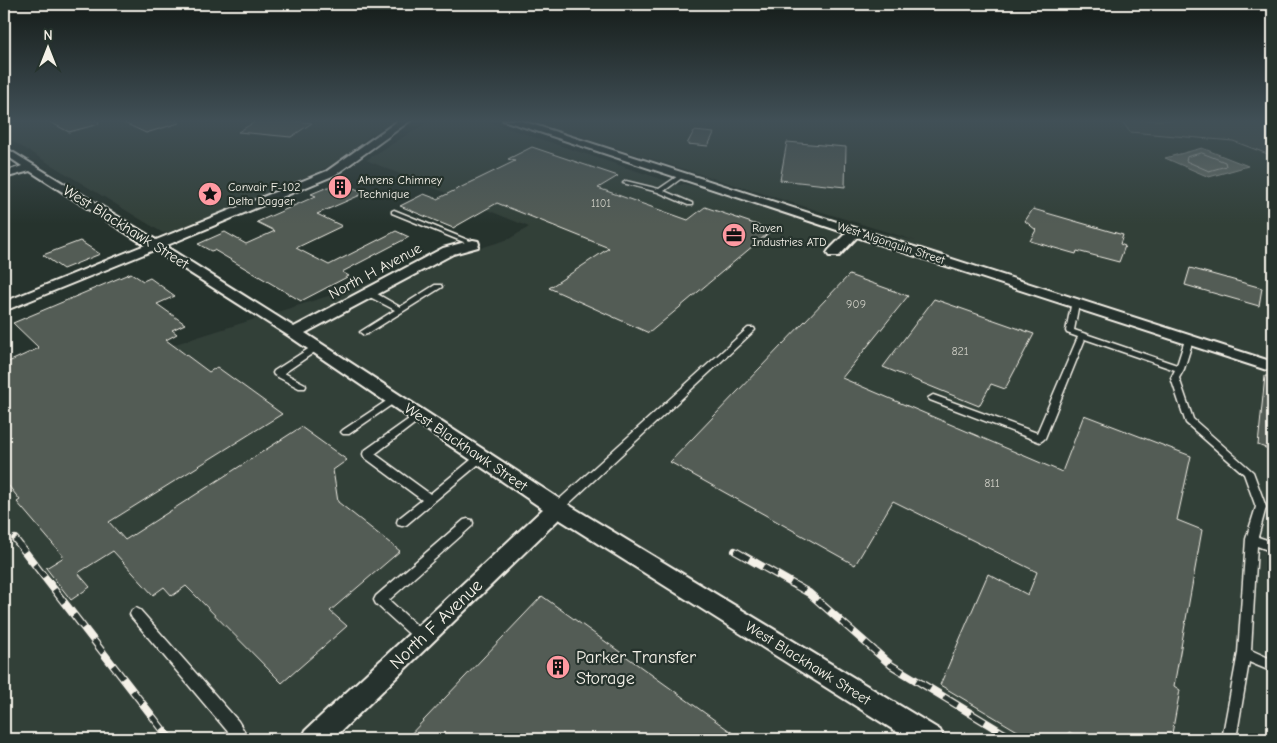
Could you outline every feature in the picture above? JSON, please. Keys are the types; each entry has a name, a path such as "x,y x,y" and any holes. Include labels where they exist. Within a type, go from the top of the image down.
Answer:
{"street":[{"name":"West Blackhawk Street","path":"11,155 294,332 557,508 906,732 931,739"},
{"path":"4,307 331,173 357,155"},
{"name":"West Algonquin Street","path":"613,155 1273,367"},
{"path":"4,175 30,167"},
{"path":"834,253 855,232"},
{"name":"North H Avenue","path":"294,332 448,251 473,244"},
{"name":"North F Avenue","path":"315,739 557,508"}],"lane":[{"path":"660,192 680,177"},
{"path":"626,183 660,192 690,204"},
{"path":"394,212 473,244"},
{"path":"364,332 438,287"},
{"path":"369,293 402,310"},
{"path":"1075,303 1070,331 1180,369"},
{"path":"557,508 751,330"},
{"path":"933,398 1040,438 1083,335"},
{"path":"1189,340 1180,369 1175,378 1189,422 1248,472 1261,508 1252,538 1244,652 1228,739"},
{"path":"302,386 277,373 316,347"},
{"path":"346,432 394,399"},
{"path":"419,416 368,454 429,499"},
{"path":"402,522 481,458"},
{"path":"422,638 380,600 468,523"},
{"path":"1252,538 1273,547"},
{"path":"136,614 233,726 242,739"},
{"path":"1244,652 1273,666"}],"shaded area":[{"path":"35,155 347,155 316,173 172,232 163,233"},
{"path":"375,155 588,155 679,185 684,184 916,241 637,155 1273,155 1273,739 4,739 4,398 509,239 529,227 366,160"}],"water":[{"path":"1177,155 1219,155 1248,166 1209,177 1165,158"}],"building":[{"path":"517,155 555,155 618,176 598,188 688,220 705,207 772,230 649,333 549,288 609,248 497,203 453,228 400,206 424,194 437,199 515,161 508,159"},
{"path":"785,155 846,155 845,187 780,180"},
{"path":"340,182 365,193 317,214 342,226 296,248 329,265 396,231 409,237 342,272 349,276 301,301 214,250 211,251 198,244 225,232 246,244 275,231 257,222 316,196 311,194"},
{"path":"1033,209 1123,235 1120,244 1125,246 1119,262 1077,251 1076,254 1030,241 1036,230 1025,221"},
{"path":"80,241 100,254 63,269 43,255"},
{"path":"1190,268 1262,288 1259,306 1185,285"},
{"path":"131,273 143,281 150,278 175,296 157,304 185,324 172,330 177,334 166,340 209,372 217,367 282,414 109,522 125,540 301,427 347,460 333,470 338,502 400,551 330,611 347,626 282,683 186,586 172,596 164,587 153,595 113,551 78,573 90,587 71,600 46,568 64,557 17,502 20,500 4,480 4,364 39,348 13,323"},
{"path":"849,275 908,296 842,378 1062,472 1084,415 1191,456 1177,520 1202,530 1174,686 1180,690 1171,739 1083,739 1069,732 1067,739 1031,739 940,685 988,574 1028,595 1037,572 893,501 855,565 670,462"},
{"path":"934,299 1034,334 1005,389 991,384 979,406 883,367"},
{"path":"1265,376 1273,376 1273,451 1258,445"},
{"name":"Parker Transfer Storage","path":"542,596 741,739 406,739"}],"railway":[{"path":"15,539 170,739"},
{"path":"735,551 809,593 891,665 1013,739"}],"place":[{"name":"Ahrens Chimney Technique","path":"340,187"},
{"name":"Convair F-102 Delta Dagger","path":"210,194"},
{"name":"Raven Industries ATD","path":"734,235"},
{"name":"Parker Transfer Storage","path":"558,667"}]}
